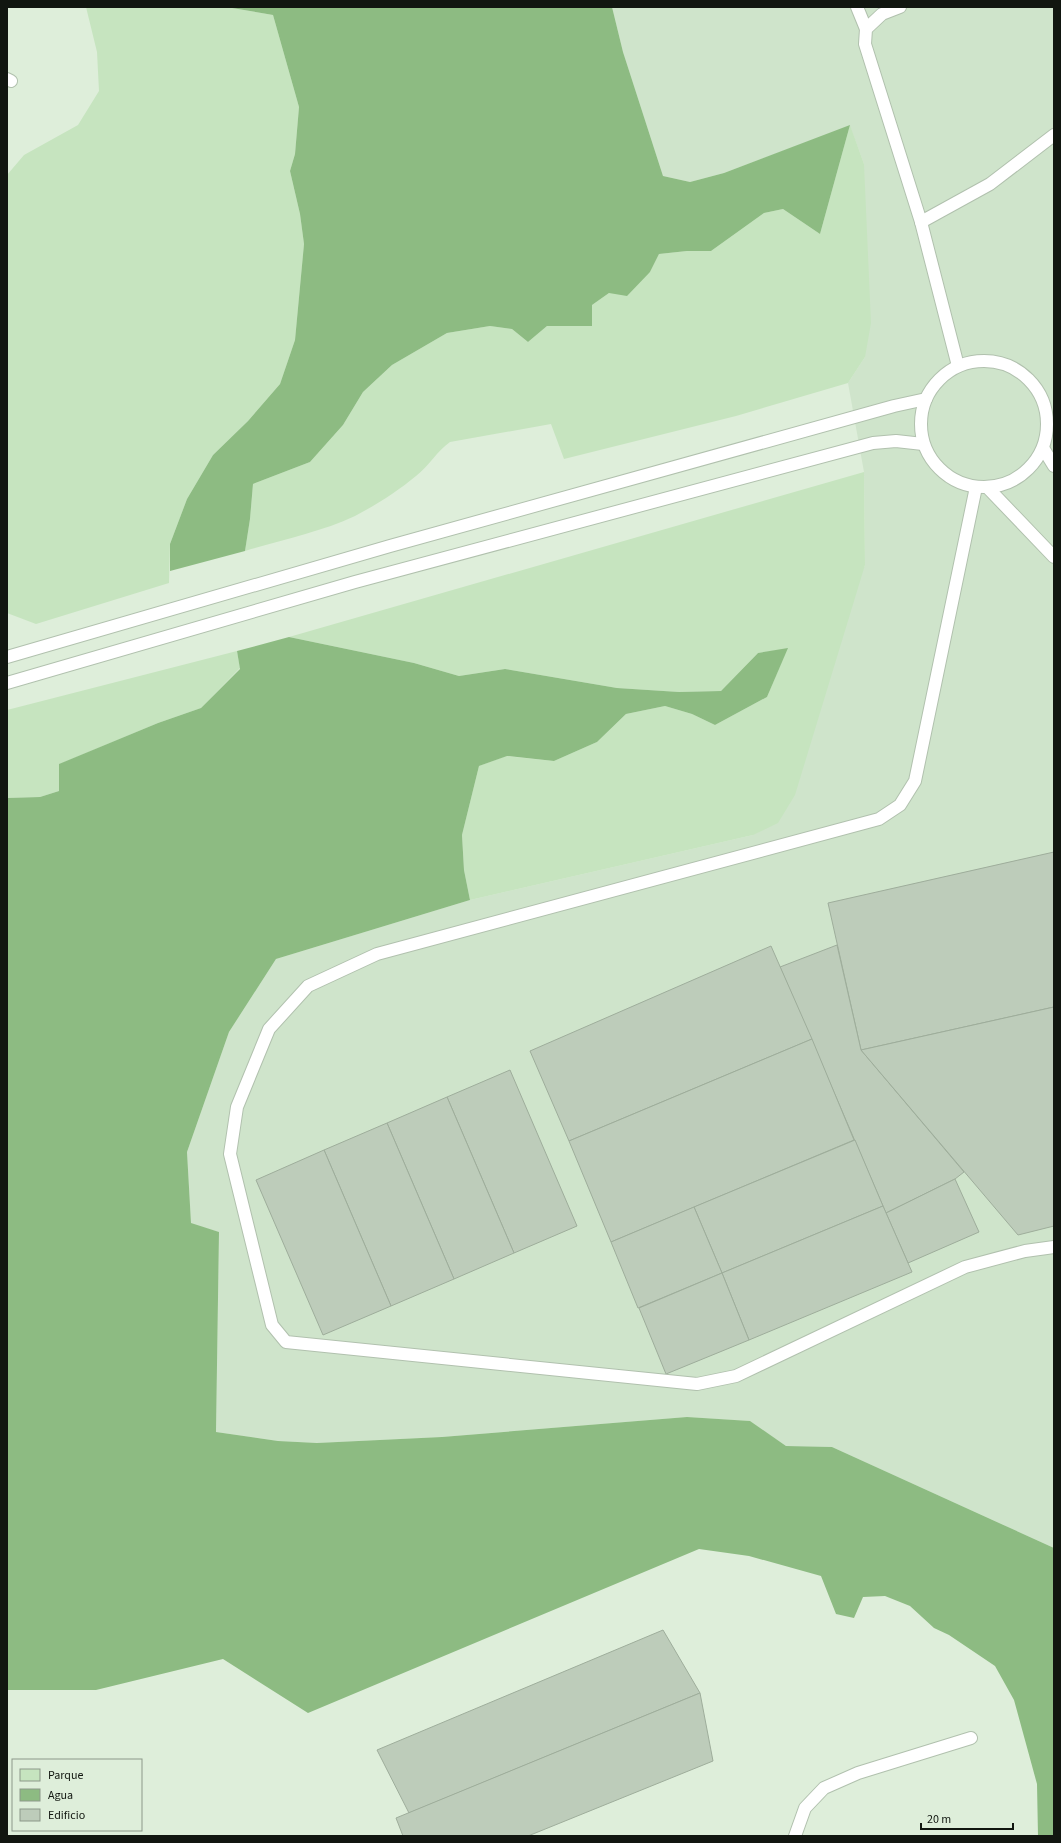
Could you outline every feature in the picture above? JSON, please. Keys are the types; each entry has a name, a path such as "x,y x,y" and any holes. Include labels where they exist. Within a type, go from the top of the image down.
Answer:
{"lane":[{"path":"857,7 866,29 865,44 921,222 958,366"},
{"path":"866,29 882,14 900,7"},
{"path":"921,222 990,184 1054,135"},
{"path":"984,361 998,362 1011,366 1023,373 1033,383 1044,400 1051,436 1036,461 1027,472 1015,480 1002,485 982,487 966,485 952,479 940,470 930,458 924,444 921,429 922,414 926,400 931,389 939,380 958,366 971,362 984,361"},
{"path":"7,657 390,546 866,414 926,400"},
{"path":"8,683 355,582 873,443 896,441 924,444"},
{"path":"1043,448 1054,466"},
{"path":"982,487 1054,557"},
{"path":"982,487 915,781 900,805 879,819 377,954 308,986 269,1029 237,1107 230,1154 272,1325 286,1342 697,1384 736,1376 964,1267 1025,1251 1054,1247"},
{"path":"795,1836 805,1808 824,1788 858,1773 971,1738"}],"shaded area":[{"path":"612,7 1054,7 1054,1548 832,1447 786,1446 749,1421 687,1417 442,1437 317,1443 278,1441 216,1432 219,1232 191,1224 187,1152 229,1032 276,959 470,900 753,835 865,565 864,472 848,383 865,357 864,164 850,126 724,173 690,182 663,176 623,52"}],"green space":[{"path":"86,7 226,7 273,15 299,107 295,154 290,171 300,214 304,244 295,340 280,384 248,421 213,455 187,499 170,544 169,583 36,624 7,613 7,175 24,155 78,125 99,91 97,52"},
{"path":"850,125 864,164 871,323 865,357 848,383 736,416 564,459 551,424 450,442 421,472 409,482 387,498 355,516 315,531 245,551 253,484 310,462 343,425 363,392 392,365 447,333 490,326 512,329 528,342 547,326 592,326 592,305 609,293 650,272 659,254 687,251 711,251 764,213 783,209 820,234"},
{"path":"864,472 865,565 795,795 778,823 753,835 470,900 464,870 462,835 479,766 506,756 554,761 597,742 626,714 665,706 692,714 715,725 767,697 787,649 758,653 721,691 679,692 617,688 505,669 459,676 414,663 289,637"},
{"path":"237,651 240,668 201,708 158,723 60,764 59,791 40,797 7,798 7,710"}],"water":[{"path":"226,7 612,7 623,52 663,176 690,182 724,173 850,125 820,234 783,209 764,213 711,251 687,251 659,254 650,272 627,296 609,293 592,305 592,326 547,326 528,342 512,329 490,326 447,333 392,365 363,392 343,425 310,462 253,484 245,551 170,571 170,544 187,499 213,455 248,421 280,384 295,340 304,244 300,214 290,171 295,154 299,107 273,15"},
{"path":"289,637 414,663 459,676 505,669 617,688 679,692 721,691 758,653 788,648 767,697 715,725 692,714 665,706 626,714 597,742 554,761 507,756 479,766 462,835 464,870 470,900 276,959 229,1032 187,1152 191,1223 219,1232 216,1432 278,1441 317,1443 442,1437 687,1417 750,1421 786,1446 832,1447 1054,1548 1054,1836 1038,1836 1037,1784 1014,1700 995,1666 949,1635 934,1628 910,1606 885,1596 863,1597 854,1618 836,1614 821,1576 749,1556 699,1549 308,1713 223,1659 96,1690 7,1690 7,798 40,797 59,791 59,764 158,723 201,708 240,669 237,651"}],"building":[{"path":"1054,852 1054,1007 861,1050 828,903"},
{"path":"837,945 861,1050 964,1172 955,1179 886,1213 780,967"},
{"path":"771,946 812,1039 569,1141 530,1051"},
{"path":"1054,1007 1054,1226 1018,1235 861,1050"},
{"path":"812,1039 854,1140 611,1242 569,1141"},
{"path":"510,1070 577,1226 514,1253 447,1097"},
{"path":"447,1097 514,1253 454,1279 387,1123"},
{"path":"387,1123 454,1279 391,1306 324,1150"},
{"path":"855,1140 883,1206 722,1273 694,1207"},
{"path":"324,1150 391,1306 323,1335 256,1180"},
{"path":"955,1179 979,1232 908,1263 886,1213"},
{"path":"883,1206 912,1272 749,1340 722,1273"},
{"path":"694,1207 722,1273 638,1308 611,1242"},
{"path":"722,1273 749,1340 666,1374 639,1308"},
{"path":"663,1630 700,1693 409,1813 377,1750"},
{"path":"700,1693 713,1761 528,1836 403,1836 396,1818"}]}
